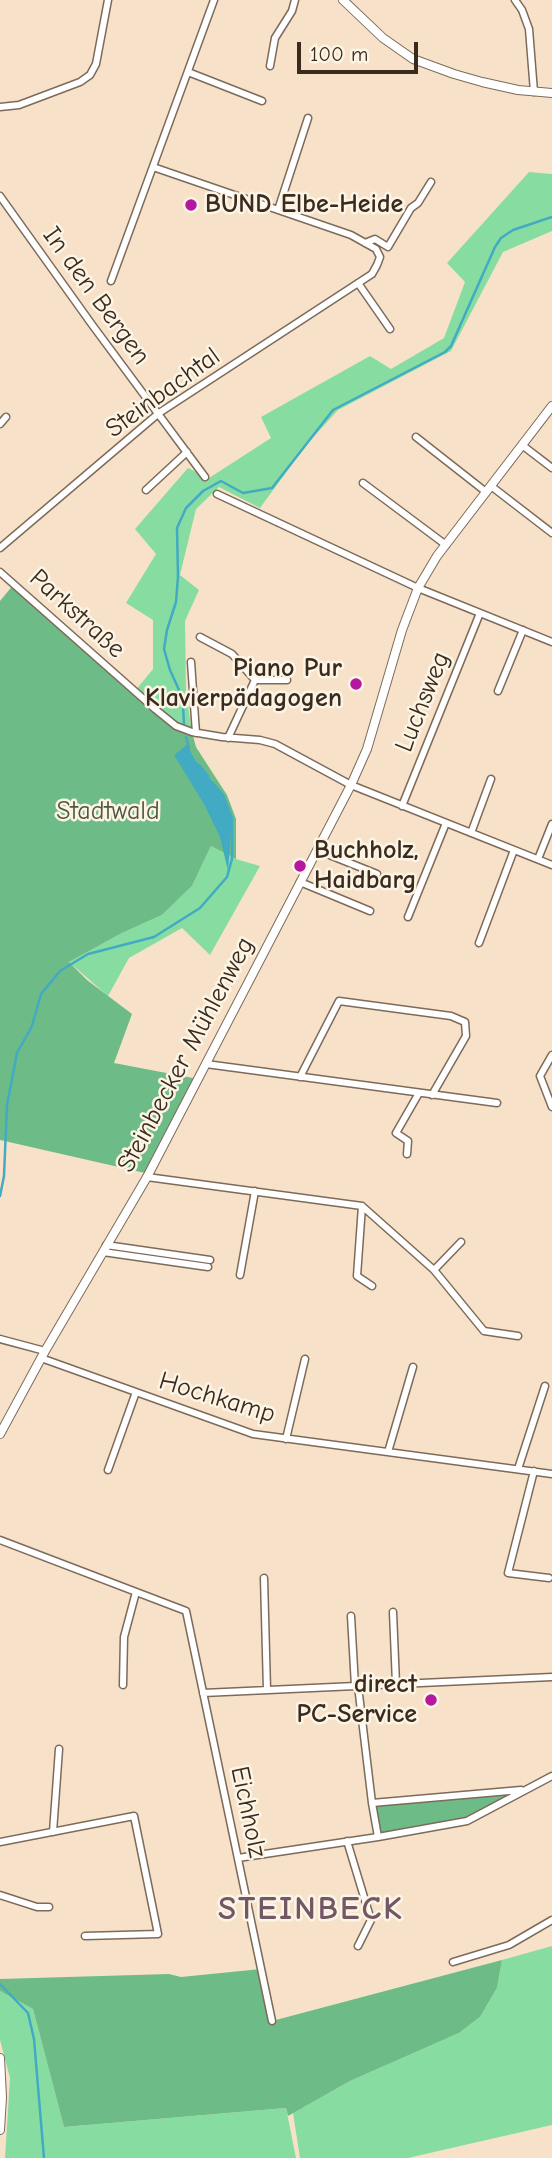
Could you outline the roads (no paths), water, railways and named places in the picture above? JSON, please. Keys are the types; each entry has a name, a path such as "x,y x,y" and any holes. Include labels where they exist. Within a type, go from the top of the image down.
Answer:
{"street":[{"path":"0,107 19,105 80,82 90,75 96,64 108,0"},
{"path":"111,281 214,0"},
{"path":"270,66 273,44 292,11 295,0"},
{"path":"344,0 383,38 413,59 482,82 552,93"},
{"path":"515,0 529,29 534,92"},
{"path":"188,72 262,101"},
{"path":"278,210 308,118"},
{"path":"153,167 351,235 365,243 374,239 388,247 411,208 418,203 431,182"},
{"name":"In den Bergen","path":"0,196 205,477"},
{"name":"Steinbachtal","path":"0,548 159,413 372,274 380,257 376,250 365,243"},
{"path":"358,283 390,329"},
{"name":"Steinbecker Mühlenweg","path":"0,1434 43,1354 147,1177 351,785 367,749 402,630 418,588 446,545 552,406"},
{"path":"0,424 6,417"},
{"path":"416,437 552,533"},
{"path":"522,445 552,468"},
{"path":"146,490 187,452"},
{"path":"363,483 446,545"},
{"path":"217,494 418,588 552,642"},
{"name":"Parkstraße","path":"0,572 176,726 196,733 275,744 351,785 552,865"},
{"name":"Luchsweg","path":"402,806 480,613"},
{"path":"498,691 523,630"},
{"path":"200,636 232,654 255,680 287,680"},
{"path":"191,662 196,733"},
{"path":"228,738 255,680"},
{"path":"471,833 491,779"},
{"path":"408,917 446,823"},
{"path":"538,859 552,824"},
{"path":"317,850 377,874"},
{"path":"479,943 514,850"},
{"path":"300,882 370,911"},
{"path":"300,1076 339,1001 451,1016 464,1022 467,1036 432,1095"},
{"path":"552,1055 540,1076 552,1107"},
{"path":"206,1064 497,1103"},
{"path":"407,1154 408,1141 396,1133 419,1093"},
{"path":"147,1177 362,1206 434,1270 484,1331 517,1336"},
{"path":"240,1275 254,1191"},
{"path":"362,1206 357,1276 372,1286"},
{"path":"434,1270 461,1242"},
{"path":"105,1249 209,1263"},
{"name":"Hochkamp","path":"0,1339 253,1434 552,1474"},
{"name":"Hochkamp","path":"286,1439 305,1359"},
{"path":"388,1452 413,1367"},
{"path":"517,1469 545,1386"},
{"name":"Hochkamp","path":"108,1470 136,1392"},
{"path":"534,1471 508,1573 549,1578"},
{"path":"0,1540 136,1592 124,1637 123,1685"},
{"path":"264,1578 267,1690"},
{"name":"Eichholz","path":"136,1592 186,1611 272,2021"},
{"path":"393,1612 396,1684"},
{"path":"351,1616 357,1686 378,1837"},
{"path":"203,1693 552,1677"},
{"path":"53,1832 60,1749"},
{"path":"237,1858 467,1821 552,1776"},
{"path":"372,1802 526,1790"},
{"path":"0,1842 134,1816 158,1934 85,1936"},
{"path":"347,1841 371,1920 358,1946"},
{"path":"0,1895 37,1907 49,1907"},
{"path":"453,1962 509,1945 552,1920"},
{"path":"0,2058 0,2130"}],"water":[{"path":"187,745 195,760 223,795 232,818 228,871 220,837 204,804 174,755"}],"waterway":[{"path":"184,724 179,690 164,649 176,602 177,528 186,508 203,491 221,481 243,493 272,488 333,410 445,352 451,346 501,238 513,230 552,217"},
{"path":"186,737 189,748"},
{"path":"199,765 208,776"},
{"path":"0,1196 4,1176 7,1105 17,1053 32,1026 41,994 60,971 88,954 154,937 200,908 227,877 232,859 232,818 223,795 212,782"},
{"path":"0,1984 28,2013 34,2039 44,2158"}],"place":[{"name":"BUND Elbe-Heide","path":"191,205"},
{"name":"Piano Pur Klavierpädagogen","path":"356,684"},
{"name":"Buchholz, Haidbarg","path":"300,866"},
{"name":"direct PC-Service","path":"431,1700"}],"district":[{"name":"STEINBECK","path":"311,1910"}],"park label":[{"name":"Stadtwald","path":"108,812"}]}
